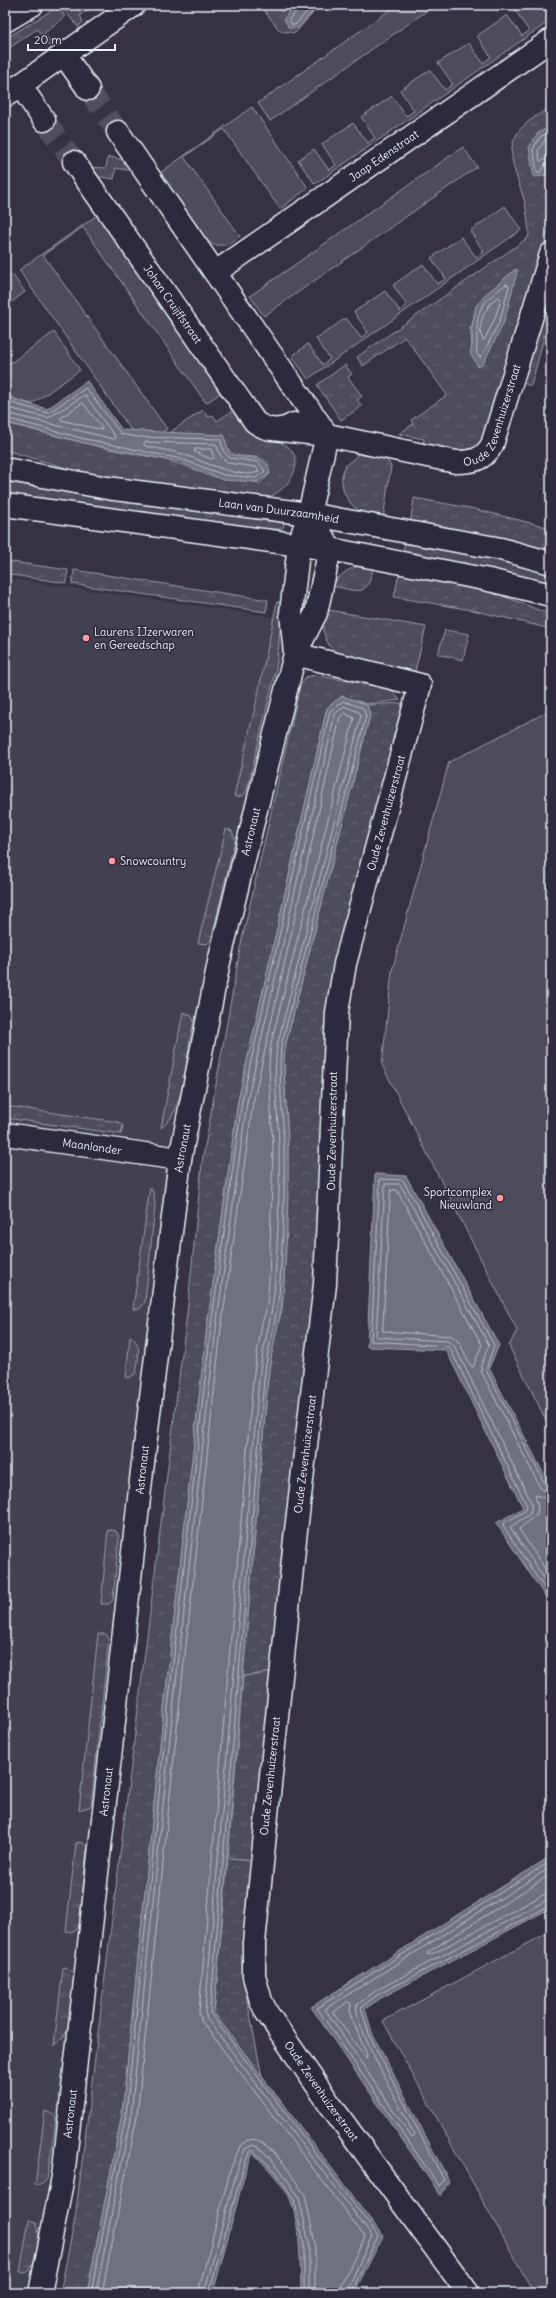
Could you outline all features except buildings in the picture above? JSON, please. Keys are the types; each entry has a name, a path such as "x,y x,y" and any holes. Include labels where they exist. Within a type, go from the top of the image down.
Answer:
{"street":[{"path":"5,21 32,5"},
{"path":"44,120 12,90 134,5"},
{"name":"Jaap Edenstraat","path":"216,272 551,40"},
{"path":"64,55 88,89"},
{"path":"118,132 327,434 309,514 330,549"},
{"name":"Johan Cruijffstraat","path":"74,162 253,420 264,427 327,434"},
{"name":"Oude Zevenhuizerstraat","path":"327,434 456,462 477,461 487,454 492,445 551,254"},
{"path":"281,430 298,421 306,403"},
{"name":"Laan van Duurzaamheid","path":"5,469 107,488 309,514 501,550 551,564"},
{"path":"5,505 330,549 481,578 551,595"},
{"name":"Astronaut","path":"295,654 291,613 299,544 309,514"},
{"name":"Astronaut","path":"40,2293 63,2177 141,1479 180,1159 220,962 295,654 316,613 330,549"},
{"name":"Oude Zevenhuizerstraat","path":"295,654 420,685 345,964 337,1012 325,1284 273,1739 254,1943 254,1976 261,2001 277,2027 329,2103 468,2293"},
{"name":"Maanlander","path":"5,1134 180,1159"}],"shaded area":[{"path":"5,578 302,621 175,1158 58,2177 35,2293 5,2293"}],"green space":[{"path":"95,5 80,15 83,22 78,27 61,6"},
{"path":"260,5 276,5 281,12 291,5 298,5 289,12 301,24 320,5 295,33 280,31"},
{"path":"397,5 435,5 270,121 258,103"},
{"path":"522,5 551,5 551,20 315,184 298,160 314,149 329,170 336,165 322,144 353,123 368,143 375,138 361,117 392,96 406,116 414,111 400,90 430,70 445,90 453,84 438,63 469,43 483,63 491,57 477,36 507,15 522,36 529,31 515,10"},
{"path":"59,6 65,17 44,33 52,44 49,46 37,29 5,51 5,39"},
{"path":"252,107 308,188 280,209 224,129 184,157 240,236 227,245 213,245 205,238 160,173"},
{"path":"551,107 551,128 549,127 544,176 551,163 551,222 483,441 477,447 463,451 447,450 423,445 424,439 399,434 413,424 411,420 447,395 405,337 363,366 357,357 528,238 529,234 526,208 512,158 513,142 520,130 528,122","holes":["515,269 478,366 472,352 471,329 476,308 481,300"]},
{"path":"463,147 477,167 264,316 250,296"},
{"path":"108,157 125,160 133,171 116,168 114,179 94,176 89,167 106,168"},
{"path":"505,206 521,230 308,379 292,356 308,344 323,365 330,359 316,339 346,318 361,338 368,332 354,312 385,291 400,311 407,305 393,285 423,264 437,284 446,279 431,258 461,237 476,257 484,252 470,231"},
{"path":"99,214 222,392 206,403 83,227 43,255 167,429 160,434 131,430 19,270"},
{"path":"12,274 25,292 5,307 5,279"},
{"path":"551,311 531,386 523,383 543,315"},
{"path":"54,332 80,370 32,404 11,396 6,389 5,367"},
{"path":"345,365 352,374 348,377 362,396 357,400 362,406 341,420 317,385"},
{"path":"235,409 282,440 282,443 291,449 295,457 296,465 294,473 289,481 283,488 267,498 202,492 87,474 5,450 5,423 108,449 162,459 186,466 207,475 260,483 270,474 267,462 263,459 241,456 232,453 227,447 224,435 166,435 203,410 208,417 213,415 217,421"},
{"path":"357,454 386,459 391,466 383,519 362,515 362,512 352,505 344,493 342,480 345,467"},
{"path":"5,482 246,514 282,521 284,526 282,529 261,529 5,497"},
{"path":"414,498 470,508 551,528 551,555 410,524"},
{"path":"406,540 551,571 551,586 402,554"},
{"path":"5,561 68,570 66,583 5,574"},
{"path":"374,564 369,583 362,590 357,591 332,586 345,572 350,569"},
{"path":"74,570 268,600 266,612 72,584"},
{"path":"400,570 486,589 551,615 551,629 472,610 394,597"},
{"path":"277,602 283,602 276,669 247,790 245,794 238,797 234,796 257,699"},
{"path":"328,610 426,627 415,671 346,657 333,650 326,638 323,625 324,611"},
{"path":"445,630 469,634 463,660 438,654"},
{"path":"316,675 390,689 400,700 367,704 342,696 327,708 238,1101 207,1327 163,1717 122,2114 87,2293 60,2293 75,2219 188,1305 202,1163 241,944 300,686 306,677"},
{"path":"403,703 375,826 332,992 318,1245 273,1672 243,1676 269,1366 277,1326 282,1311 284,1282 288,1149 284,1066 285,1047 370,715 367,705"},
{"name":"Sportcomplex Nieuwland","path":"551,710 551,1430 509,1346 517,1330 382,1065 392,971 449,762"},
{"path":"226,829 232,831 235,840 211,940 207,944 198,943"},
{"path":"183,1012 191,1015 194,1022 184,1079 176,1108 170,1119 161,1128"},
{"path":"5,1106 118,1122 123,1126 121,1134 5,1118"},
{"path":"150,1187 154,1194 155,1206 145,1302 140,1309 133,1309"},
{"path":"130,1336 137,1343 139,1353 136,1373 129,1378 126,1377"},
{"path":"108,1530 116,1531 119,1537 113,1600 109,1604 101,1604"},
{"path":"98,1634 106,1634 109,1639 91,1806 79,1810"},
{"path":"273,1672 254,1860 228,1858 243,1676"},
{"path":"82,1842 87,1848 79,1927 72,1932 66,1931 76,1843"},
{"path":"228,1858 254,1860 244,1983 262,2077 214,2013"},
{"path":"551,1931 551,2293 534,2293 383,2021"},
{"path":"67,1967 74,1974 68,2029 63,2038 54,2046 63,1968"},
{"path":"45,2111 55,2115 56,2120 47,2179 42,2184 35,2185"},
{"path":"29,2220 36,2222 38,2226 38,2241 33,2264 30,2270 26,2273 20,2272"}],"water":[{"path":"298,5 318,5 298,28 289,28 284,19 289,12"},
{"path":"549,127 551,128 551,163 544,176 534,177 529,147 538,133"},
{"path":"516,269 518,270 504,322 483,364 478,367 470,352 473,342 471,329 469,329 472,327 476,306 487,293"},
{"path":"87,381 122,430 224,435 229,453 234,456 263,461 270,471 267,476 257,482 223,480 180,462 84,443 5,422 5,397 47,409"},
{"path":"342,696 367,705 370,715 285,1047 284,1072 288,1135 288,1180 287,1231 283,1294 268,1380 214,2013 383,2236 354,2293 301,2293 297,2224 291,2201 280,2182 253,2153 245,2173 213,2293 87,2293 122,2114 163,1717 207,1327 238,1101 327,708"},
{"path":"375,1174 406,1176 499,1345 489,1368 551,1488 551,1605 496,1523 523,1508 446,1350 367,1347"},
{"path":"551,1856 551,1908 381,1998 365,2009 373,2035 449,2181 441,2196 311,2007"}],"tunnel":[{"path":"88,89 118,132"},
{"path":"44,120 74,162"}],"place":[{"name":"Laurens IJzerwaren en Gereedschap","path":"86,638"},
{"name":"Snowcountry","path":"112,861"},
{"name":"Sportcomplex Nieuwland","path":"500,1198"}]}
